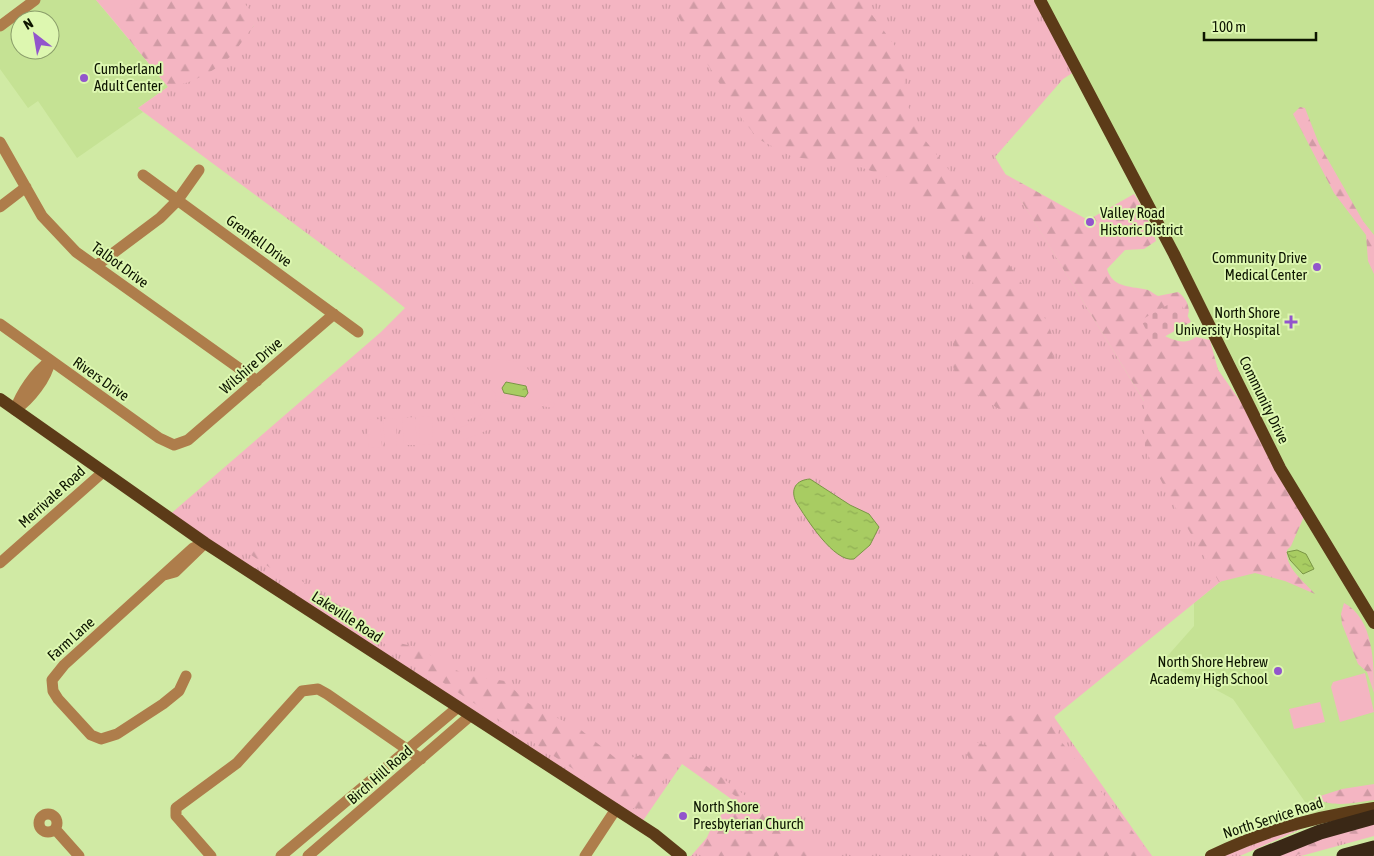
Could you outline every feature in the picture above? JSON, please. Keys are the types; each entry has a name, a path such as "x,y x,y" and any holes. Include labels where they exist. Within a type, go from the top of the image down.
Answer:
{"highway":[{"path":"1260,856 1320,832 1374,817"},
{"path":"1344,856 1374,848"}],"main road":[{"name":"Community Drive","path":"1040,0 1174,254 1280,468 1374,622"},
{"name":"Lakeville Road","path":"0,399 102,473 205,543 456,708 616,809 654,834 681,856"},
{"name":"North Service Road","path":"1212,856 1295,824 1374,808"}],"street":[{"path":"0,26 35,0"},
{"name":"Talbot Drive","path":"0,142 52,229 76,252 257,381"},
{"path":"96,266 160,218 177,201 199,170"},
{"name":"Grenfell Drive","path":"142,175 358,332"},
{"path":"0,207 26,187"},
{"name":"Wilshire Drive","path":"188,440 334,314"},
{"name":"Rivers Drive","path":"0,324 166,443 174,445 188,440"},
{"path":"15,410 18,400 42,367 50,361"},
{"name":"Merrivale Road","path":"0,563 102,473"},
{"name":"Farm Lane","path":"186,676 179,691 163,704 117,734 101,739 91,735 53,691 52,680 55,674 164,575 175,572 198,553 205,543"},
{"path":"211,856 179,821 175,810 180,803 236,763 269,729 297,695 307,689 318,689 327,694 421,759"},
{"path":"280,856 456,708"},
{"name":"Birch Hill Road","path":"308,856 470,716"},
{"path":"585,856 616,809"},
{"path":"55,829 80,856"}],"shaded area":[{"name":"Cumberland Adult Center","path":"35,0 96,0 168,87 138,108 143,112 77,158 38,101 28,108 0,69 0,26 10,19 10,60 60,60 60,10 22,10"},
{"name":"North Shore University Hospital","path":"1040,0 1374,0 1374,808 1317,819 1233,699 1163,661 1194,626 1194,603 1306,512 1259,428 1234,360 1221,349"}],"green space":[{"path":"96,0 138,0 113,20"},
{"path":"113,0 242,0 249,9 254,26 235,51 222,64 205,75 177,86 168,87 113,20"},
{"path":"235,0 1040,0 1077,70 1063,79 995,157 1144,401 1214,357 1218,370 1259,428 1306,512 1054,717 1152,856 691,856 737,803 682,764 640,825 167,517 381,332 405,308 138,108 254,26"},
{"path":"668,0 861,0 898,50 905,67 904,94 916,129 974,201 996,245 1048,323 1055,344 1054,365 1035,406 1021,413 1004,412 957,379 952,363 953,344 969,313 973,276 960,242 928,204 893,179 852,164 793,157 758,139 739,115"},
{"path":"1300,107 1305,108 1319,144 1363,221 1374,235 1374,274 1368,261 1366,235 1334,193 1293,114"},
{"path":"1005,174 1088,220 1134,194 1144,210 1156,241 1144,249 1125,250 1107,269 1114,280 1124,286 1148,290 1158,296 1178,292 1185,299 1189,312 1184,321 1174,327 1156,332 1171,339 1181,341 1191,340 1196,337 1210,340 1218,370 1259,428 1306,512 1291,546 1287,550 1287,557 1296,574 1315,594 1285,581 1255,573 1219,582 1170,498 1145,449 1144,401"},
{"path":"1178,299 1191,322 1153,343 1141,320"},
{"path":"497,359 520,362 520,366 526,367 534,376 542,377 541,383 551,385 547,401 555,403 553,408 542,406 537,411 528,413 520,405 495,401 496,394 491,389"},
{"path":"477,402 483,414 457,424 452,413"},
{"path":"432,416 433,444 420,445 419,417"},
{"path":"415,417 417,445 404,445 402,418"},
{"path":"396,418 397,446 385,446 383,419"},
{"path":"484,418 490,429 464,440 459,428"},
{"path":"380,419 382,447 369,448 367,420"},
{"path":"254,550 395,642 416,647 465,675 505,681 528,703 581,730 619,761 653,752 696,758 824,856 702,856 700,853 713,824 737,797 684,762 673,765 644,809 632,808 251,555"},
{"path":"1344,603 1354,610 1367,631 1374,669 1374,693 1367,672 1358,664 1342,624 1341,614"},
{"path":"1365,673 1374,712 1340,722 1331,687 1333,682"},
{"path":"1320,702 1325,722 1294,729 1289,709"},
{"path":"1053,711 1060,740 1152,856 991,856 983,829 991,793 962,747 973,741 984,745 999,740 1000,719 1022,712"},
{"path":"1374,784 1374,800 1336,804 1314,798 1342,789"},
{"path":"1374,820 1374,836 1301,856 1265,856"},
{"path":"1374,824 1374,833 1338,840 1294,856 1271,856 1342,832"},
{"path":"1294,828 1301,829 1240,856 1223,856"}],"water":[{"path":"506,382 526,386 528,393 525,397 504,393 502,388"},
{"path":"810,479 850,505 869,514 879,527 870,545 854,559 846,558 829,547 813,528 796,502 794,489 801,481"},
{"path":"1297,550 1306,554 1314,569 1303,574 1290,560 1287,552"}],"place":[{"name":"Cumberland Adult Center","path":"84,78"},
{"name":"Valley Road Historic District","path":"1090,222"},
{"name":"Community Drive Medical Center","path":"1317,267"},
{"name":"North Shore University Hospital","path":"1291,322"},
{"name":"North Shore Hebrew Academy High School","path":"1278,671"},
{"name":"North Shore Presbyterian Church","path":"683,816"}]}
